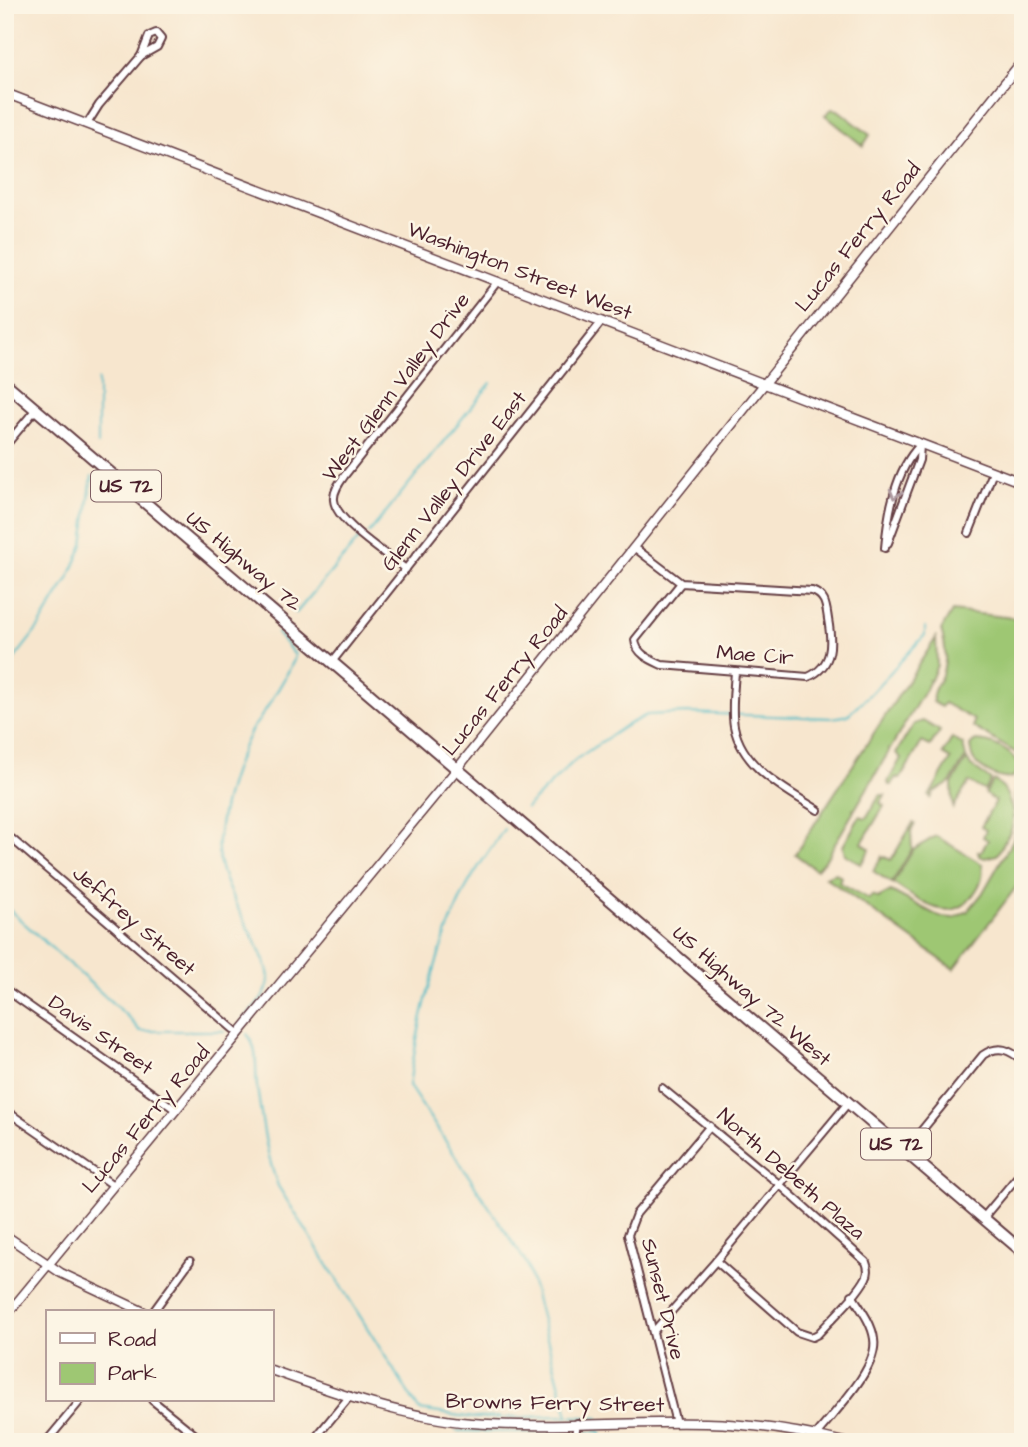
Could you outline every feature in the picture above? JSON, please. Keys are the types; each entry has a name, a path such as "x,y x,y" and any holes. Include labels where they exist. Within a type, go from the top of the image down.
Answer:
{"highway":[{"name":"US Highway 72","path":"5,383 457,769"},
{"name":"US Highway 72 West","path":"457,769 1023,1252"}],"street":[{"path":"87,124 99,105 141,56"},
{"name":"Lucas Ferry Road","path":"5,1317 457,769 1023,60"},
{"name":"Washington Street West","path":"5,93 1023,483"},
{"name":"West Glenn Valley Drive","path":"406,569 341,516 334,502 334,494 345,475 498,281"},
{"name":"Glenn Valley Drive East","path":"332,662 602,321"},
{"path":"5,446 36,409"},
{"path":"920,445 919,460 886,548 896,490 910,456 920,445"},
{"path":"969,533 993,472"},
{"path":"635,548 681,583"},
{"name":"Mae Cir","path":"681,583 812,592 821,596 825,603 832,644 821,669 808,677 662,665 651,661 635,647 635,640 681,583"},
{"path":"735,671 734,720 738,741 751,761 769,777 818,810"},
{"name":"Jeffrey Street","path":"5,836 12,839 239,1034"},
{"name":"Davis Street","path":"5,989 176,1110"},
{"path":"905,1152 983,1055 998,1048 1006,1049 1023,1061"},
{"name":"North Debeth Plaza","path":"662,1088 779,1184 866,1262 867,1277 818,1334 812,1337 804,1336 716,1261"},
{"path":"653,1332 848,1103"},
{"path":"5,1110 113,1185"},
{"name":"Sunset Drive","path":"676,1423 628,1235 636,1214 710,1126"},
{"path":"983,1218 1023,1171"},
{"path":"5,1235 48,1265 140,1310"},
{"path":"154,1310 190,1261"},
{"path":"816,1435 870,1365 875,1351 874,1336 852,1295"},
{"name":"Browns Ferry Street","path":"273,1371 385,1408 444,1420 504,1424 676,1423 751,1426 816,1435 844,1442"},
{"path":"312,1442 350,1396"},
{"path":"46,1442 79,1402"},
{"path":"154,1402 204,1442"},
{"path":"574,1442 577,1423"},
{"path":"179,1442 189,1430"}],"green space":[{"path":"832,109 838,110 870,135 863,146 825,115"},
{"path":"952,611 1023,619 1023,762 1018,754 973,727 974,720 944,703 941,707 933,702 934,691 945,664 941,630"},
{"path":"936,638 937,665 931,680 826,859 816,870 795,854"},
{"path":"923,721 940,731 930,746 922,742 900,779 896,777 889,785 888,782 901,758 896,753 914,724"},
{"path":"952,738 963,745 966,757 950,783 934,792 931,798 929,796 951,759 943,754"},
{"path":"975,741 1006,751 1019,765 1017,773 1012,777 1000,777 980,767 971,753 970,746"},
{"path":"967,759 971,766 991,780 985,791 969,782 953,808 952,784"},
{"path":"1023,772 1023,878 954,969 825,877 835,873 841,877 839,882 869,899 872,895 878,898 891,891 940,917 954,918 968,911 982,894 1013,840 1018,825 1015,796"},
{"path":"994,780 1007,795 1013,824 997,855 985,858 979,856 978,851 981,852 988,840 983,837 986,830 981,827 996,801 985,794"},
{"path":"880,795 885,795 880,803 884,806 862,843 870,849 861,864 845,854 843,846 860,816 866,818"},
{"path":"913,823 912,849 892,883 873,871 882,856 891,860"},
{"path":"936,836 982,864 982,877 978,887 965,904 955,909 945,910 923,903 893,883 913,850"}],"waterway":[{"path":"98,380 98,444"},
{"path":"369,533 491,383"},
{"path":"5,671 39,627 69,577 83,545 92,476"},
{"path":"296,613 359,539"},
{"path":"526,808 575,760 625,726 647,715 686,713 832,718 848,715 925,635 925,627"},
{"path":"240,1024 264,995 269,977 261,954 226,883 218,854 218,840 226,799 244,745 294,660 295,655 277,633"},
{"path":"504,829 465,889 443,943 417,1038 409,1086 527,1264 568,1416 599,1418"},
{"path":"5,906 128,1017 140,1031 224,1031"},
{"path":"247,1034 255,1052 263,1125 278,1186 419,1410 474,1418 566,1416"},
{"path":"456,1431 561,1433"},
{"path":"587,1433 600,1431 603,1442"}]}
